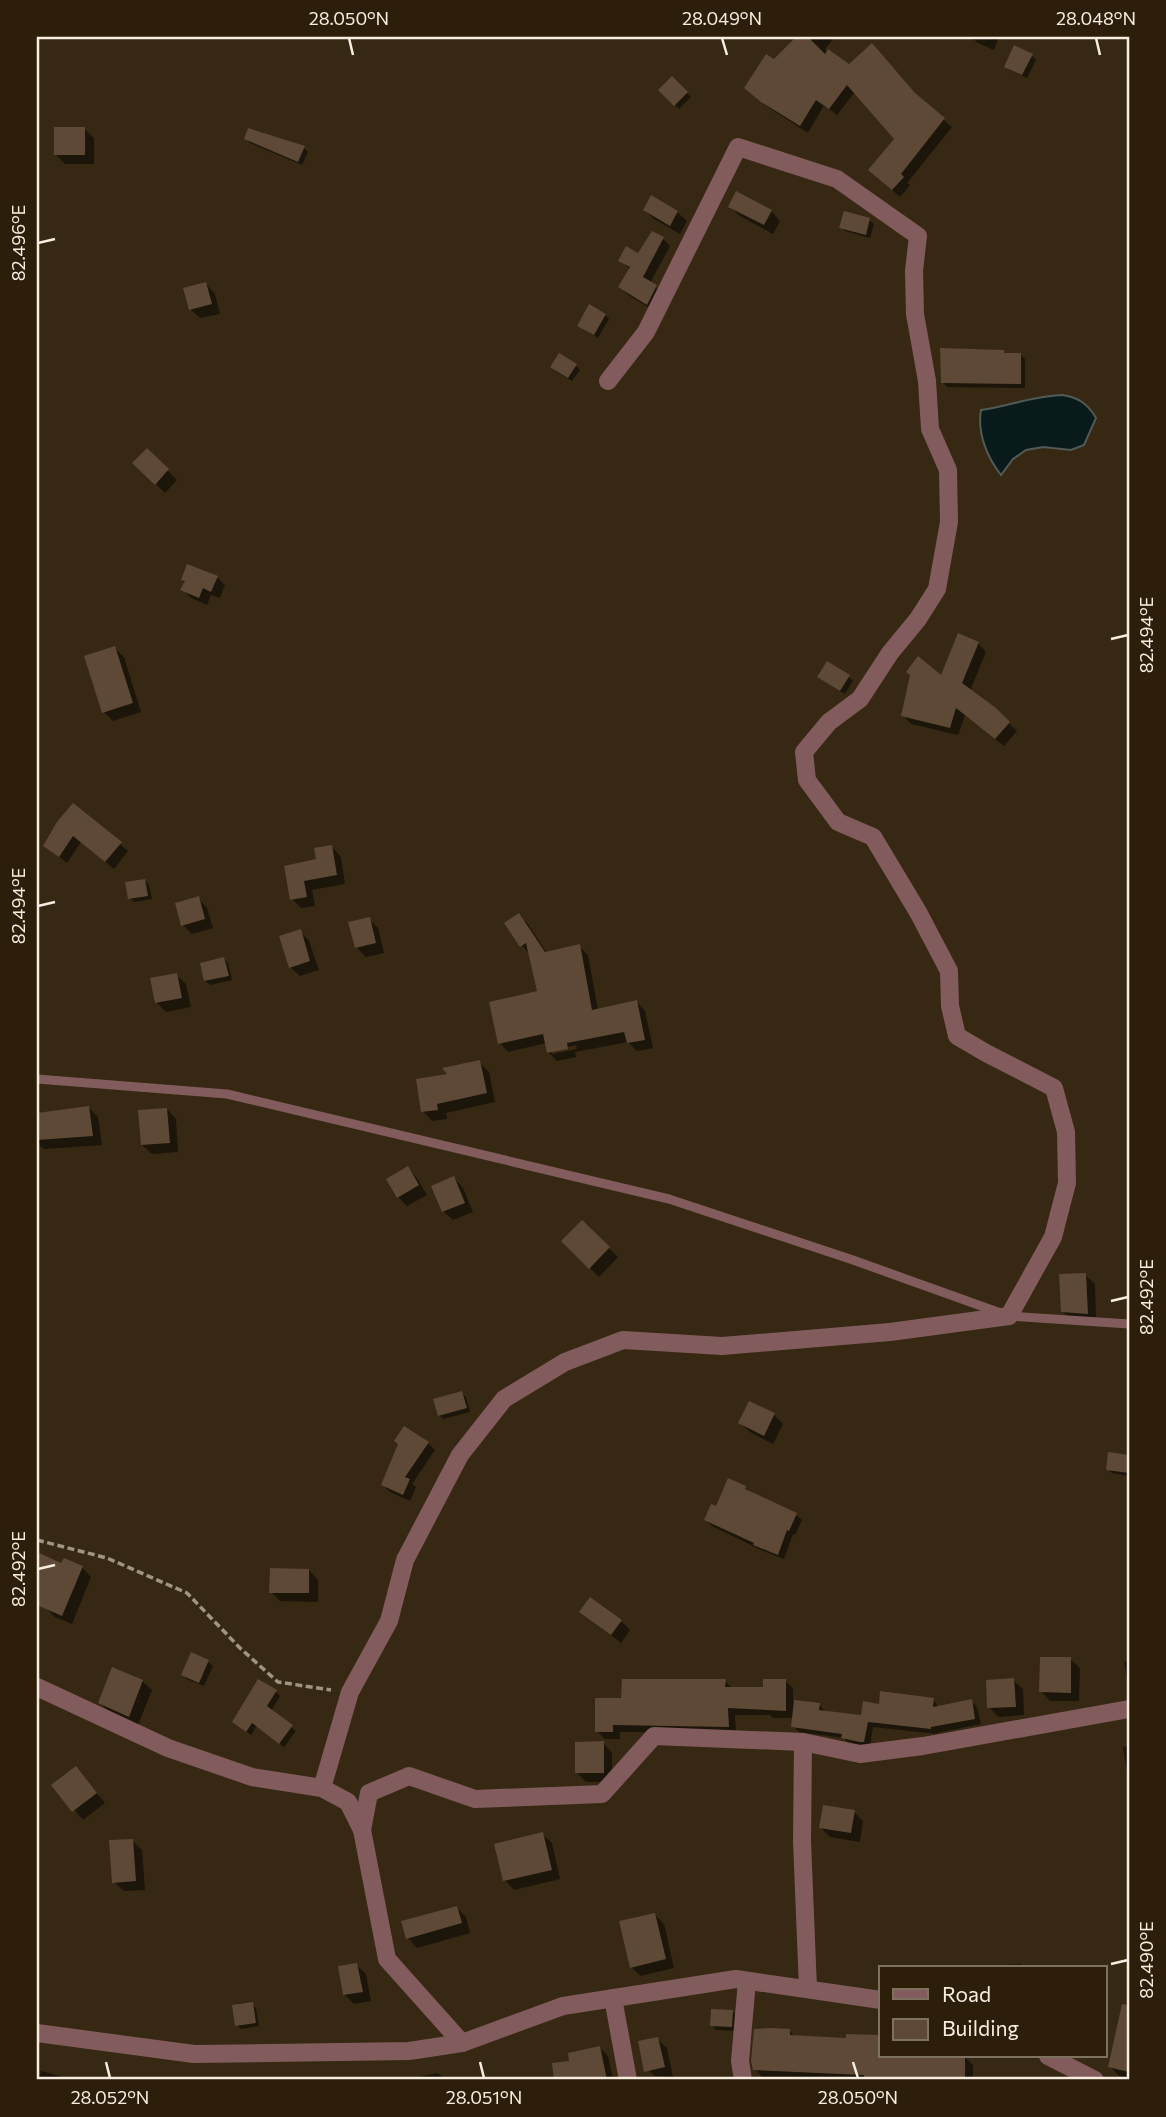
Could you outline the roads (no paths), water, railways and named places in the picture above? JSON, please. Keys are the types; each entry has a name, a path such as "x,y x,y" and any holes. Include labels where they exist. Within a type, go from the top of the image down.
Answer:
{"street":[{"path":"322,1788 350,1692 389,1621 405,1560 460,1455 504,1399 565,1362 623,1340 722,1346 890,1332 1009,1316 1053,1237 1068,1183 1066,1132 1054,1088 957,1035 950,1006 949,971 918,912 873,838 838,822 807,780 804,752 829,722 860,699 937,589 948,522 948,470 930,429 927,381 915,314 914,271 919,236 837,179 738,147 646,332 608,381"},
{"path":"37,1687 168,1748 252,1777 322,1788 348,1802 362,1830 387,1959 462,2043"},
{"path":"362,1830 369,1793 409,1776 475,1799 602,1794 654,1736 803,1742 860,1754 923,1746 1129,1709"},
{"path":"803,1742 802,1841 808,1989"},
{"path":"37,2033 194,2054 409,2051 462,2043 563,2006 736,1979 879,2000"},
{"path":"743,2080 740,2061 747,1981"},
{"path":"613,1998 628,2080"},
{"path":"1052,2058 1095,2080"}],"lane":[{"path":"37,1079 227,1094 669,1199 853,1260 1009,1316 1129,1324"}]}
